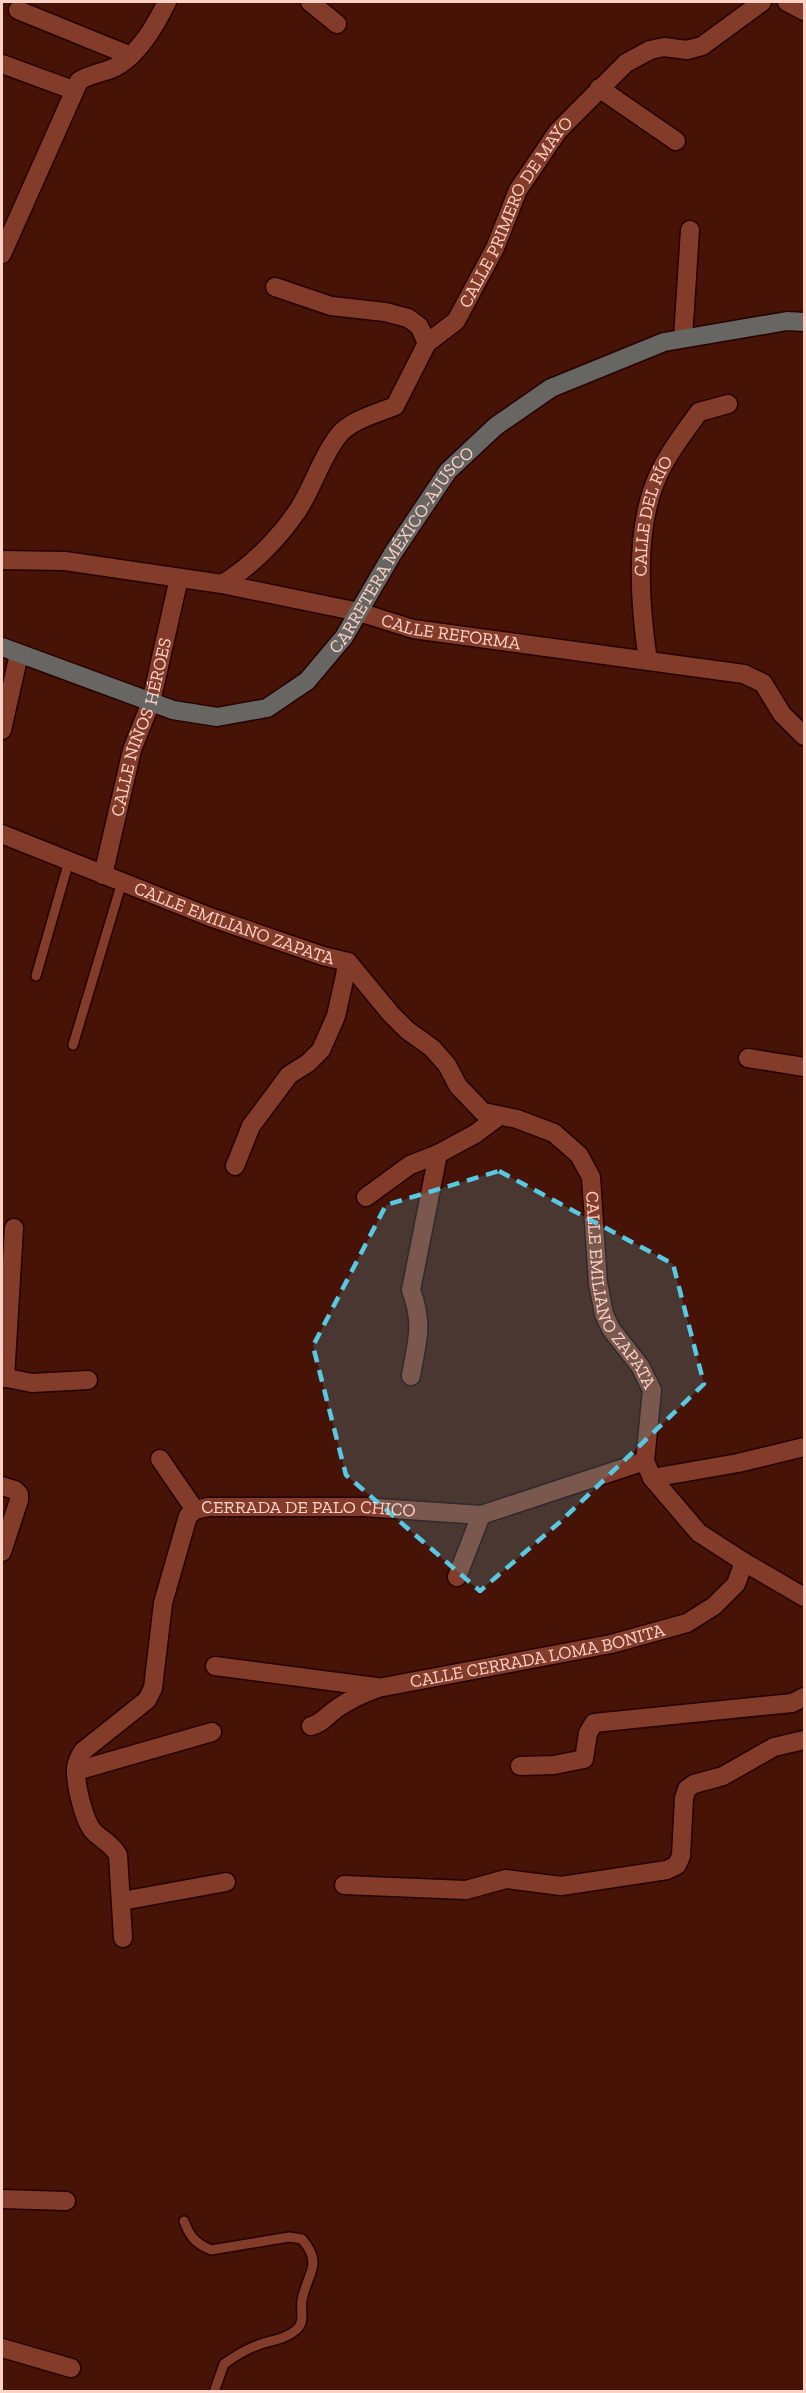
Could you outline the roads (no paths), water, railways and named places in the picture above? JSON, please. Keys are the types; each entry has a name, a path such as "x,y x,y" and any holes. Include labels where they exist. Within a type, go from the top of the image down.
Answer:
{"main road":[{"name":"CARRETERA MÉXICO-AJUSCO","path":"2,647 172,710 217,717 267,708 307,681 344,637 393,553 448,471 496,426 551,388 664,342 788,321 804,322"}],"street":[{"path":"2,254 79,81 84,77 117,66 131,56 155,26 167,2"},
{"path":"310,2 337,24"},
{"name":"CALLE PRIMERO DE MAYO","path":"222,584 236,576 254,559 298,510 338,436 353,424 395,406 427,343 456,321 495,248 518,190 558,131 626,63 663,46 687,50 702,46 762,2"},
{"path":"787,2 804,11"},
{"path":"18,10 131,56"},
{"path":"2,64 74,90"},
{"path":"599,88 676,141"},
{"path":"684,338 690,230"},
{"path":"275,287 331,306 385,312 408,318 419,326 427,343"},
{"name":"CALLE DEL RÍO","path":"648,661 642,619 642,555 644,521 655,482 675,446 699,412 728,404"},
{"name":"CALLE REFORMA","path":"2,560 64,561 222,584 359,612 413,629 744,675 764,683 782,714 804,736"},
{"name":"CALLE NIÑOS HÉROES","path":"103,875 132,750 151,702 179,578"},
{"path":"2,730 19,654"},
{"name":"CALLE EMILIANO ZAPATA","path":"2,834 210,917 323,956 348,962 391,1014 407,1030 432,1048 447,1065 458,1086 483,1112 498,1117 517,1119 554,1134 579,1155 591,1177 598,1283 604,1314 611,1329 640,1366 652,1390 649,1469"},
{"path":"235,1166 251,1126 289,1074 308,1063 321,1050 336,1016 348,962"},
{"path":"748,1059 804,1067"},
{"path":"366,1197 410,1165 438,1154 475,1134 498,1117"},
{"path":"411,1376 420,1324 411,1290 438,1154"},
{"path":"14,1228 3,1378 32,1383 88,1380"},
{"name":"CERRADA DE PALO CHICO","path":"76,1771 77,1760 83,1751 147,1700 153,1688 163,1603 188,1516 195,1510 208,1507 363,1507 481,1515 649,1469 738,1463 804,1447"},
{"path":"159,1459 195,1510"},
{"path":"649,1469 699,1533 744,1563 804,1598"},
{"path":"2,1486 15,1490 19,1494 2,1552"},
{"path":"457,1577 481,1515"},
{"name":"CALLE CERRADA LOMA BONITA","path":"311,1726 320,1724 336,1709 360,1695 378,1688 611,1644 687,1623 714,1606 736,1584 744,1563"},
{"path":"215,1666 378,1688"},
{"path":"520,1766 554,1765 584,1758 588,1733 594,1723 792,1703 804,1697"},
{"path":"123,1938 118,1855 114,1848 94,1832 88,1824 76,1771 212,1732"},
{"path":"344,1885 466,1890 506,1879 561,1886 667,1869 677,1865 681,1856 684,1798 687,1789 694,1784 731,1772 774,1747 804,1740"},
{"path":"122,1901 226,1882"},
{"path":"2,2199 66,2201"},
{"path":"2,2348 71,2368"}],"lane":[{"path":"36,976 69,861"},
{"path":"73,1045 122,882"},
{"path":"184,2221 190,2237 200,2246 211,2250 290,2237 302,2239 311,2250 314,2269 302,2301 302,2323 288,2335 260,2344 224,2364 214,2391"}]}
